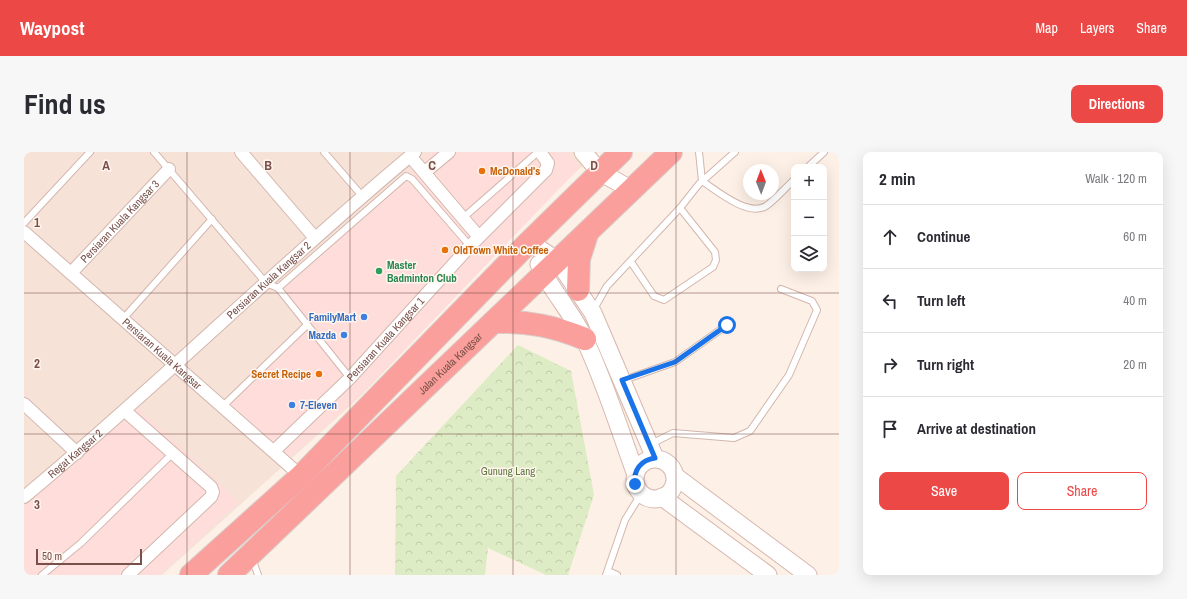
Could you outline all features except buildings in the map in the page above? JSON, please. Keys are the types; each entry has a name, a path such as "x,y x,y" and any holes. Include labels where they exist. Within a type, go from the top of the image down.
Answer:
{"highway":[{"name":"Jalan Kuala Kangsar","path":"229,575 671,152"},
{"path":"191,575 301,476 609,159"},
{"path":"578,290 579,259 587,233"},
{"path":"494,322 519,321 542,324 562,329 585,339"}],"street":[{"path":"241,152 315,238"},
{"path":"424,172 449,152"},
{"name":"Persiaran Kuala Kangsar 1","path":"274,451 350,378 470,246 546,170 548,163 539,152"},
{"path":"583,152 609,159 632,190"},
{"path":"413,154 424,172 479,237"},
{"name":"Persiaran Kuala Kangsar 2","path":"125,411 315,238 413,154"},
{"name":"Persiaran Kuala Kangsar 3","path":"71,273 169,169"},
{"name":"Persiaran Kuala Kangsar","path":"25,232 301,476"},
{"path":"529,242 551,268 578,290 593,313 652,452 670,465 675,476 808,575"},
{"path":"551,268 561,298 585,339 605,387 635,472 635,484 641,494 651,499 662,497 672,489 675,476"},
{"path":"24,404 77,453"},
{"path":"125,411 211,487 212,494 128,575"},
{"name":"Regat Kangsar 2","path":"24,497 125,411"},
{"path":"635,472 652,452"},
{"path":"662,497 768,575"}],"lane":[{"path":"25,232 90,152"},
{"path":"154,152 266,283 278,288 350,378"},
{"path":"324,152 363,197"},
{"path":"463,218 539,152"},
{"path":"699,152 702,181"},
{"path":"593,313 607,286 680,208 702,181 735,152"},
{"path":"811,164 824,152"},
{"path":"278,288 406,176 412,179 470,246"},
{"path":"702,181 741,206 753,209 767,205 791,183"},
{"path":"631,262 654,296 664,300 714,267 716,260 715,252 680,208"},
{"path":"123,319 212,219"},
{"path":"652,452 673,433 734,438 750,431 789,375 818,310 812,301 781,289"},
{"path":"223,406 307,325"},
{"path":"622,380 675,362 727,325"},
{"path":"42,575 81,543 172,454"},
{"path":"617,575 607,573 625,520 641,494"},
{"path":"251,555 258,575"}],"shaded area":[{"path":"24,152 598,152 562,185 359,398 162,575 24,575"},
{"path":"432,152 567,152 580,167 362,394 285,461 222,407 308,326 275,291"},
{"path":"132,402 239,502 159,575 24,575 24,489"}],"green space":[{"name":"Gunung Lang","path":"518,345 571,371 594,495 568,575 546,575 488,548 485,575 395,575 396,476"}],"place":[{"name":"McDonald's","path":"482,171"},
{"name":"OldTown White Coffee","path":"445,250"},
{"name":"Master Badminton Club","path":"379,271"},
{"name":"FamilyMart","path":"364,317"},
{"name":"Mazda","path":"344,335"},
{"name":"Secret Recipe","path":"319,374"},
{"name":"7-Eleven","path":"292,405"}],"route":[{"path":"635,484 635,472 638,466 648,459 655,458 622,380 675,362 727,325"}]}
